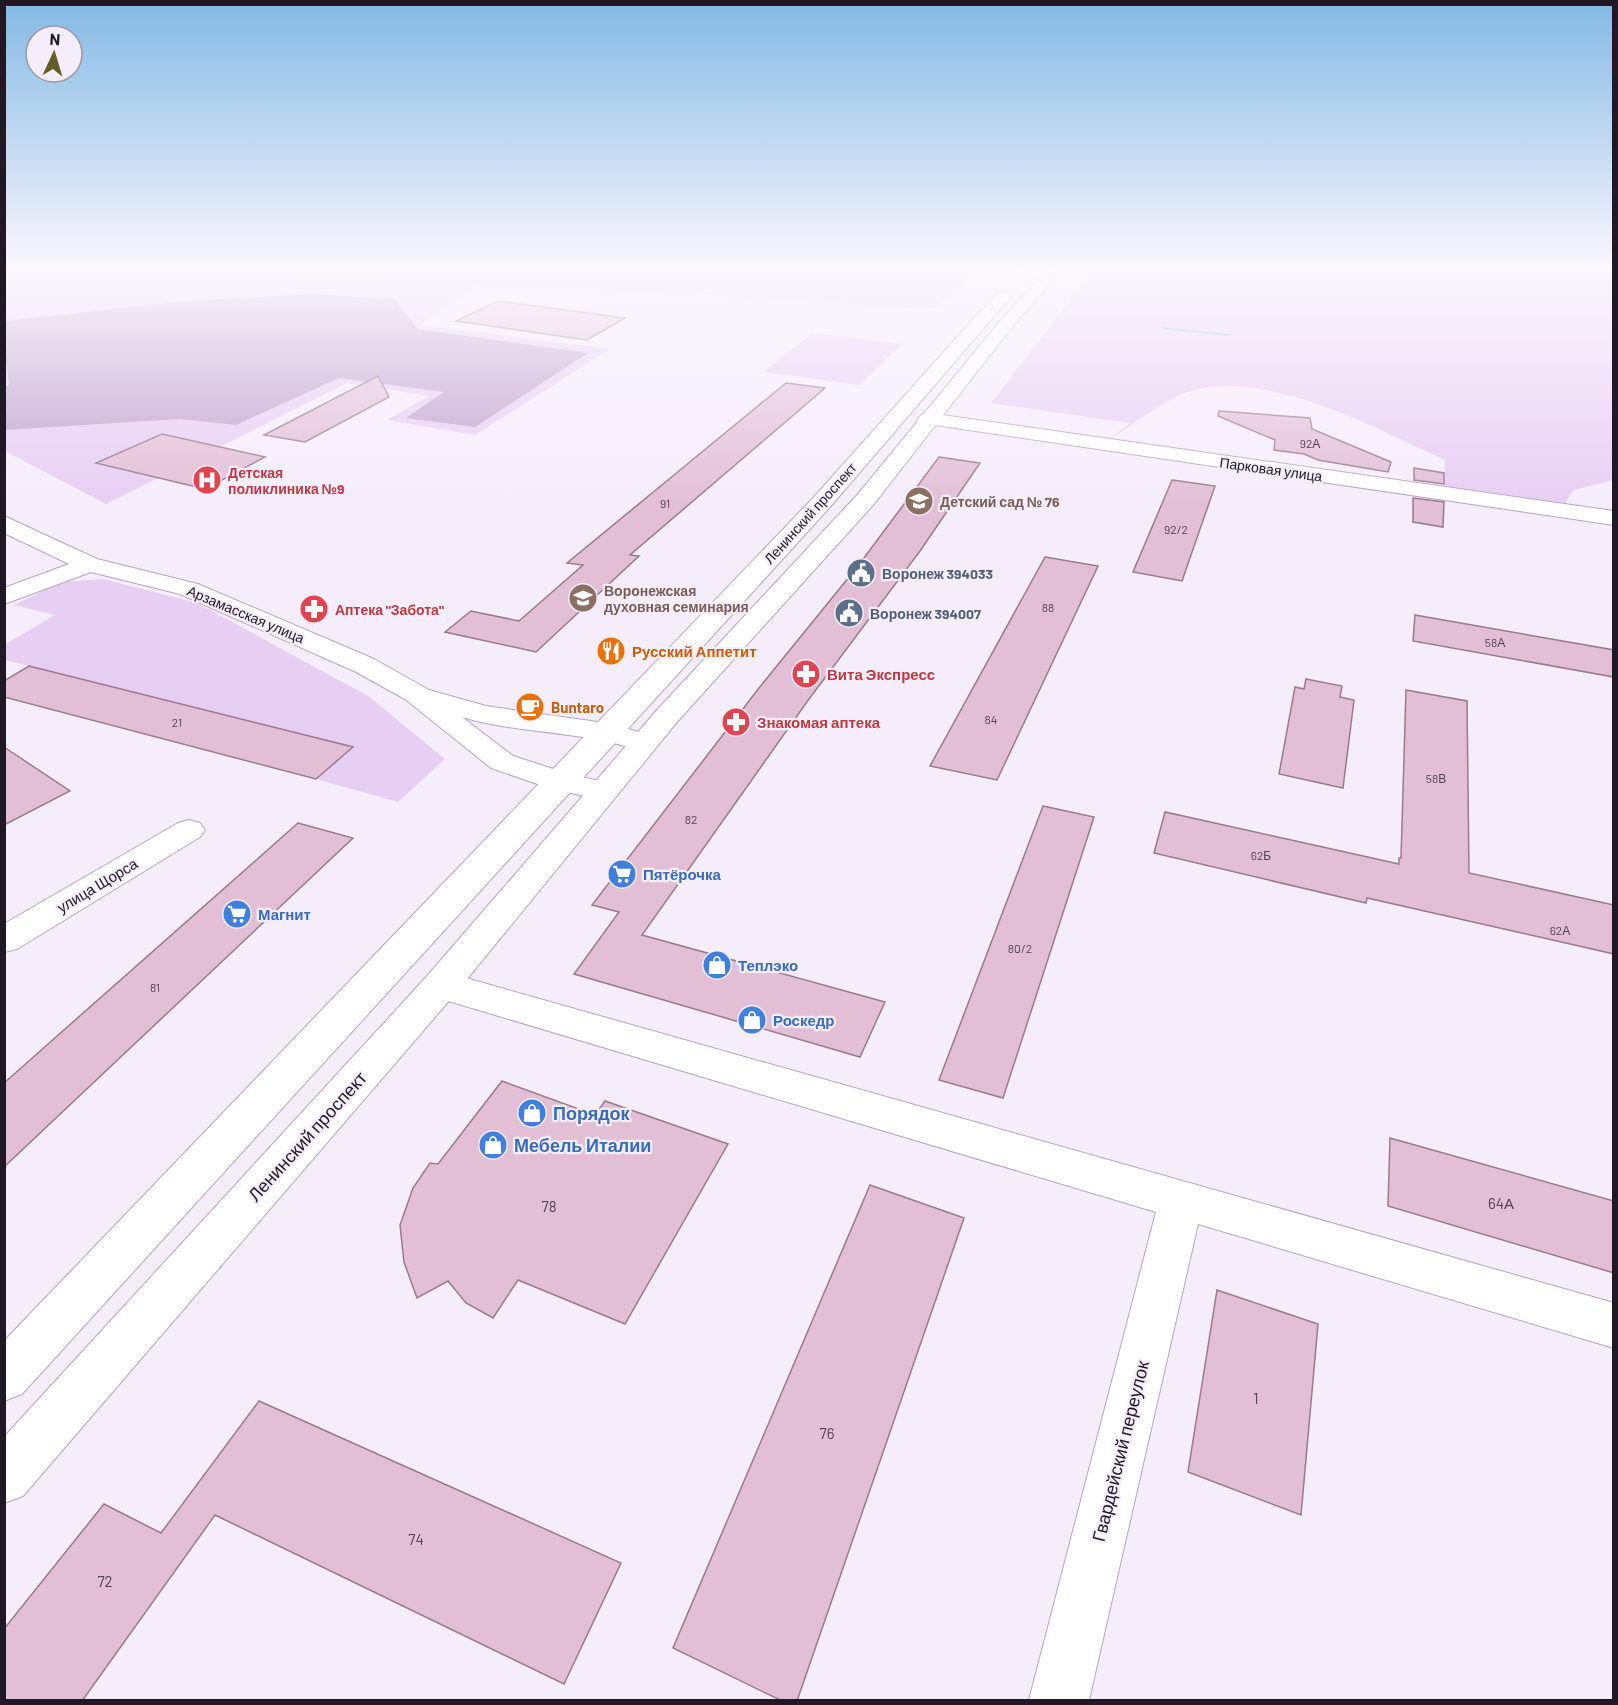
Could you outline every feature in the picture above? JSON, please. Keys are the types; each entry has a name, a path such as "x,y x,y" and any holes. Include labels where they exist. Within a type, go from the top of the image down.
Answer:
{"main road":[{"name":"Ленинский проспект","path":"4,1377 830,494 957,348"},
{"name":"Ленинский проспект","path":"4,1477 441,985 644,742 866,499 988,348"},
{"name":"Парковая улица","path":"928,419 1614,518"},
{"name":"Арзамасская улица","path":"4,523 25,536 89,564 189,589 364,665 415,693 502,762 560,781"},
{"path":"4,597 89,564"},
{"name":"Арзамасская улица","path":"415,693 482,714 605,732 644,742"},
{"path":"560,781 602,791"},
{"name":"улица Щорса","path":"4,940 189,830"},
{"path":"441,985 1614,1326"},
{"name":"Гвардейский переулок","path":"1059,1701 1181,1201"}],"shaded area":[{"path":"5,348 610,349 475,435 387,420 429,396 347,383 106,504 5,451"},
{"path":"5,348 550,348 588,353 475,427 406,418 444,392 339,378 236,425 180,419 5,430 5,386 9,385"},
{"path":"794,348 898,348 859,385 764,372"},
{"path":"1034,348 1613,348 1613,480 1574,490 1565,503 1444,486 1445,460 1315,403 1279,393 1244,387 1210,387 1180,395 1110,439 1130,423 991,403"},
{"path":"103,579 197,603 368,696 445,759 398,802 316,779 352,747 5,660 4,645 55,615 14,605 61,582"}],"building":[{"path":"378,376 389,397 305,442 264,435"},
{"path":"786,383 825,388 630,555 639,556 536,652 445,632 471,611 519,621 583,565 567,563"},
{"path":"1219,411 1310,418 1312,429 1391,462 1388,472 1274,450 1275,440 1218,416"},
{"path":"162,434 265,457 205,489 96,463"},
{"path":"939,457 980,463 920,551 809,699 642,935 885,1002 860,1057 574,974 619,912 592,905 759,688 858,566"},
{"path":"1414,468 1444,473 1444,484 1414,480"},
{"path":"1172,480 1215,486 1182,581 1133,572"},
{"path":"1413,498 1444,502 1443,527 1413,522"},
{"path":"1045,557 1098,566 997,780 930,766"},
{"path":"1415,615 1614,650 1614,677 1413,641"},
{"path":"29,666 353,747 316,779 4,697 4,681"},
{"path":"1306,679 1342,686 1340,697 1354,700 1343,788 1279,774 1295,687 1304,689"},
{"path":"1406,690 1467,701 1469,873 1614,905 1614,954 1367,898 1366,903 1154,853 1165,812 1399,864"},
{"path":"4,747 70,791 4,825"},
{"path":"1043,806 1094,817 1003,1098 939,1080"},
{"path":"298,823 353,838 4,1167 4,1083"},
{"path":"502,1081 595,1115 605,1101 728,1144 625,1324 518,1280 493,1318 466,1303 448,1281 417,1298 404,1262 400,1225 413,1188 430,1163 438,1164"},
{"path":"1390,1138 1614,1201 1614,1273 1388,1206"},
{"path":"870,1185 964,1218 797,1701 782,1701 673,1648"},
{"path":"1217,1290 1318,1324 1301,1515 1188,1472"},
{"path":"259,1401 621,1563 564,1684 215,1515 82,1701 4,1701 4,1629 104,1504 161,1533"}],"place":[{"name":"Детская поликлиника №9","path":"207,480"},
{"name":"Детский сад № 76","path":"919,501"},
{"name":"Воронеж 394033","path":"861,573"},
{"name":"Воронежская духовная семинария","path":"583,598"},
{"name":"Аптека \"Забота\"","path":"314,609"},
{"name":"Воронеж 394007","path":"849,613"},
{"name":"Русский Аппетит","path":"611,651"},
{"name":"Вита Экспресс","path":"806,674"},
{"name":"Buntaro","path":"530,707"},
{"name":"Знакомая аптека","path":"736,722"},
{"name":"Пятёрочка","path":"622,874"},
{"name":"Магнит","path":"237,914"},
{"name":"Теплэко","path":"717,965"},
{"name":"Роскедр","path":"752,1020"},
{"name":"Порядок","path":"532,1113"},
{"name":"Мебель Италии","path":"493,1145"}]}
